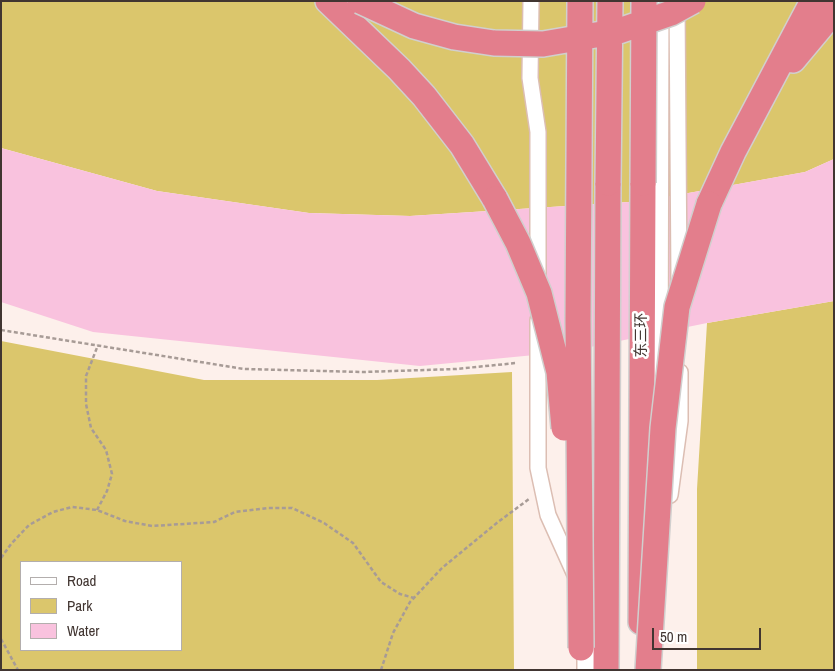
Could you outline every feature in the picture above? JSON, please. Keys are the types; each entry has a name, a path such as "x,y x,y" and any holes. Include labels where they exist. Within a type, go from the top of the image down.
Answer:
{"highway":[{"path":"328,1 399,69 424,96 462,145 518,243 538,293 559,372 567,451 570,533 583,663"},
{"path":"360,1 414,26 454,37 494,43 542,44 619,31 671,13 694,1"},
{"path":"580,1 578,320 583,663"},
{"path":"606,670 610,1"},
{"name":"东三环","path":"640,670 644,1"},
{"path":"648,670 663,428 677,307 709,204 733,152 813,1"},
{"path":"733,152 792,61 834,11"}],"main road":[{"path":"583,663 588,603 591,1"},
{"path":"656,670 658,1"}],"street":[{"path":"530,1 530,78 538,132 538,468 548,515 588,603"},
{"path":"656,593 680,421 677,1"}],"path":[{"path":"1,330 244,369 363,372 456,369 516,363"},
{"path":"97,510 107,490 112,474 106,450 91,428 86,404 86,376 98,345"},
{"path":"381,670 393,633 414,598 442,568 498,522 542,490"},
{"path":"1,558 29,525 53,512 72,507 97,510 125,521 152,526 214,522 235,512 268,508 292,508 324,524 353,543 381,582 400,594 414,598"},
{"path":"1,639 18,670"}],"green space":[{"path":"1,1 834,1 834,159 805,172 644,201 410,216 309,213 157,191 1,148"},
{"path":"834,301 834,670 697,670 697,489 707,323"},
{"path":"1,341 204,380 377,380 512,372 514,670 1,670"}],"water":[{"path":"1,148 157,191 309,213 410,216 644,201 805,172 834,159 834,301 707,323 566,352 420,366 93,332 1,302"}]}
